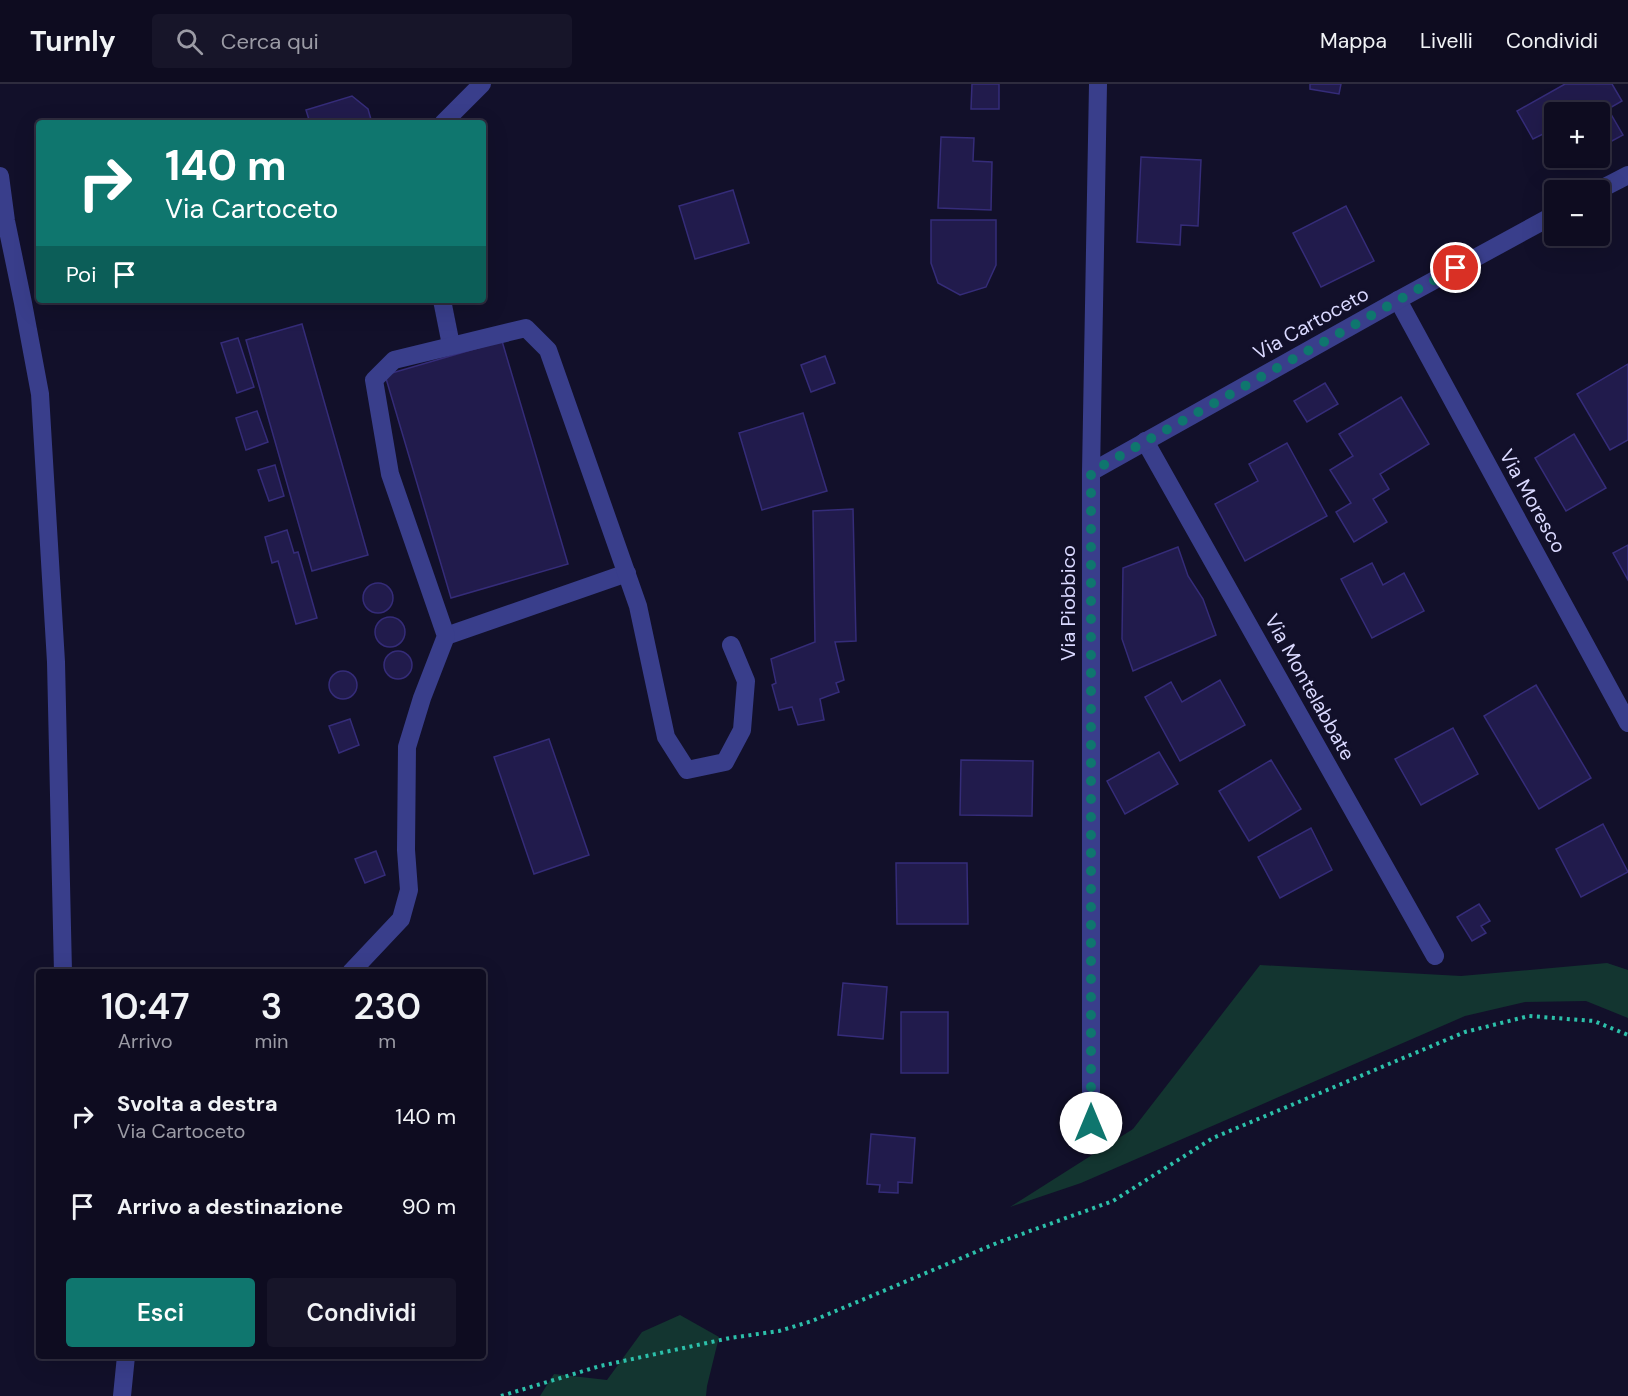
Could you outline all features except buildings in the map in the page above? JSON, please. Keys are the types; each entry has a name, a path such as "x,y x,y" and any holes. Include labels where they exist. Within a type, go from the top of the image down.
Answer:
{"street":[{"path":"446,120 482,84"},
{"name":"Via Piobbico","path":"1091,1123 1091,472 1098,84"},
{"path":"1610,184 1628,175"},
{"path":"0,176 6,221 24,303 40,394 56,662 63,969"},
{"name":"Via Cartoceto","path":"1091,472 1544,220"},
{"name":"Via Moresco","path":"1398,300 1628,723"},
{"path":"443,303 451,345"},
{"path":"354,969 401,919 409,890 406,850 406,747 446,636 390,474 374,380 394,360 526,328 548,350 638,606 666,737 687,770 725,762 742,730 747,681 731,645"},
{"name":"Via Montelabbate","path":"1145,441 1435,956"},
{"path":"446,636 627,573"},
{"path":"122,1396 126,1359"}],"path":[{"path":"501,1396 600,1366 730,1338 779,1331 812,1321 998,1243 1113,1201 1213,1138 1465,1032 1529,1016 1594,1021 1628,1035"}],"green space":[{"path":"1607,963 1628,970 1628,1018 1586,1001 1525,1002 1465,1016 1081,1183 1010,1207 1133,1129 1260,965 1461,976"},
{"path":"680,1315 719,1337 706,1396 540,1396 554,1374 607,1380 642,1332"}],"route":[{"path":"1091,1123 1091,472 1456,268"}]}
